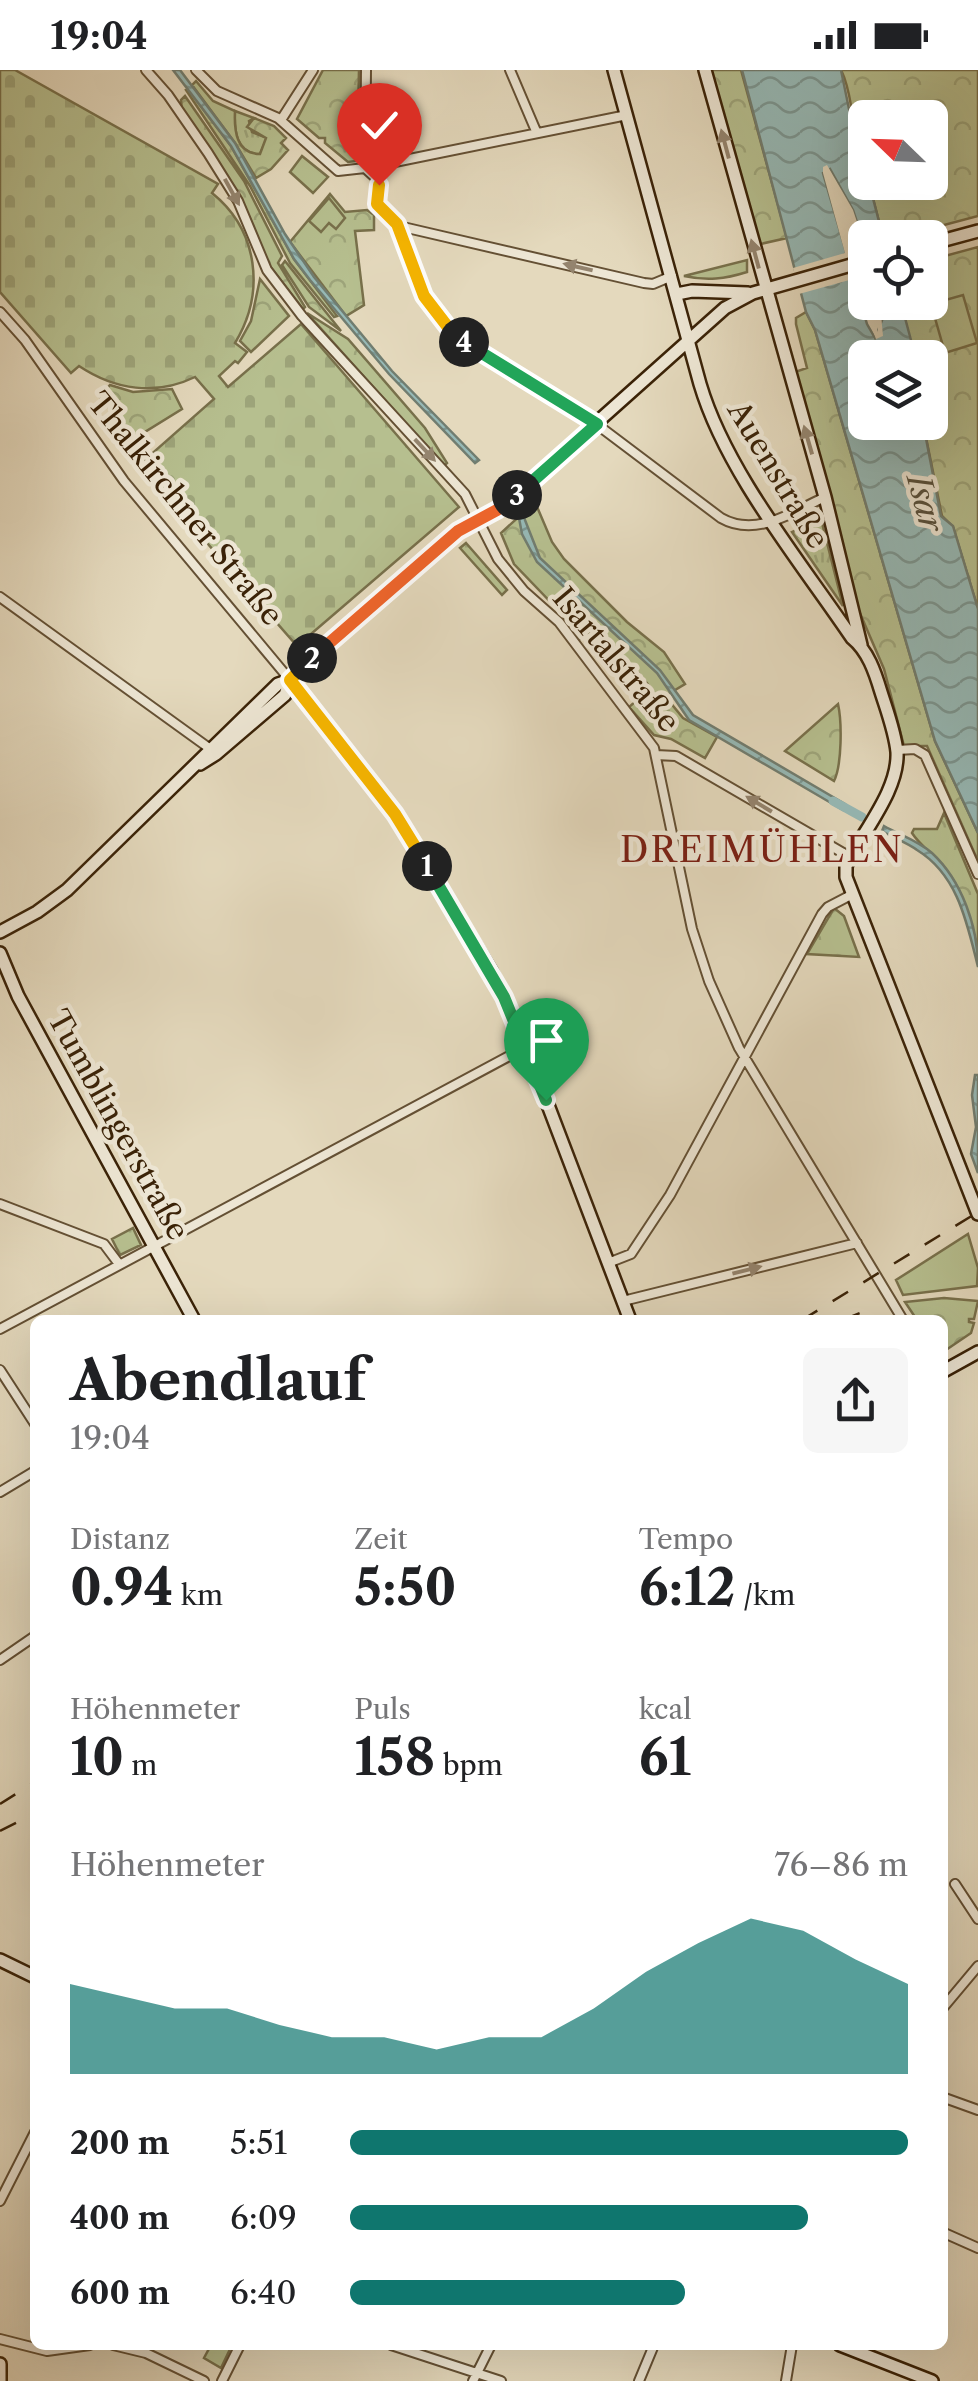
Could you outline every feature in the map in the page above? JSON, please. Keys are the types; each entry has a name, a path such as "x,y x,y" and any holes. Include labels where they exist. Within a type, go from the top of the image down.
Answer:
{"main road":[{"name":"Auenstraße","path":"614,70 689,344 718,432 773,521 852,638 861,645 877,678 897,750"},
{"path":"705,70 759,292 825,496 861,645"},
{"path":"948,239 977,231"},
{"path":"0,932 38,912 67,890 278,684 290,680 460,529 499,509 689,344 712,318 759,292 848,266"},
{"path":"677,294 759,292"},
{"path":"196,766 216,754 285,695 290,680"},
{"name":"Thalkirchner Straße","path":"290,680 395,814 490,972 526,1047 628,1315"},
{"path":"897,750 894,773 846,866 849,888 978,1214"},
{"name":"Tumblingerstraße","path":"0,953 18,996 191,1315"},
{"path":"948,1369 978,1352"},
{"path":"0,1960 30,1975"},
{"path":"853,2350 932,2381"},
{"path":"0,2364 0,2381"}],"street":[{"name":"Isartalstraße","path":"146,70 208,152 238,201 268,270 302,316 465,494 502,564 559,622 656,756 670,754 686,761 850,857"},
{"path":"196,70 216,91 281,120 338,171 369,170 627,115"},
{"path":"281,120 312,70"},
{"path":"366,70 369,170 379,185 378,206 397,224 424,296 454,335 597,424 727,522 741,526 773,521 825,496"},
{"path":"510,70 536,132"},
{"path":"397,224 653,284 672,276"},
{"name":"Thalkirchner Straße","path":"0,312 25,340 118,474 290,680"},
{"path":"0,597 209,748"},
{"path":"897,750 915,749 925,756 978,874"},
{"path":"656,756 692,929 709,981 739,1048 901,1315"},
{"path":"608,1263 629,1256 670,1196 822,914 849,888"},
{"path":"0,1329 526,1047"},
{"path":"0,1204 104,1244 118,1264"},
{"path":"623,1301 857,1242"},
{"path":"0,1370 30,1416"},
{"path":"0,1492 30,1474"},
{"path":"0,1660 30,1639"},
{"path":"956,1884 978,1918"},
{"path":"948,2002 978,1966"},
{"path":"948,2099 978,2110"},
{"path":"0,2201 30,2142"},
{"path":"948,2235 978,2248"},
{"path":"0,2340 30,2348"},
{"path":"134,2350 204,2381"},
{"path":"222,2381 238,2350"},
{"path":"403,2350 475,2377 502,2381"},
{"path":"475,2377 488,2350"},
{"path":"639,2381 652,2350"},
{"path":"786,2381 791,2350"}],"green space":[{"path":"0,70 15,70 218,184 212,193 227,208 248,243 253,283 245,323 235,343 247,352 219,376 228,387 301,324 459,507 297,646 139,465 214,399 195,377 165,387 136,388 107,381 79,366 71,373 0,292"},
{"path":"323,70 359,70 357,161 348,162 325,143 325,138 319,138 297,119"},
{"path":"711,70 741,70 787,238 756,245"},
{"path":"841,70 978,70 978,216 948,224 948,220 879,220 873,200 948,200 948,100 850,100"},
{"path":"196,81 213,101 235,111 236,133 246,150 260,154 266,138 247,127 254,118 274,126 286,138 281,143 288,150 271,169 256,178 192,85"},
{"path":"188,89 231,146 294,259 337,316 290,263 250,186"},
{"path":"185,96 244,181 282,256 278,263 303,309 266,261 232,188 182,112 181,100"},
{"path":"235,111 254,118 249,121 252,132 267,138 260,154 241,145"},
{"path":"302,156 328,177 313,193 290,172"},
{"path":"330,194 345,212 367,210 374,215 374,230 355,231 364,305 346,316 290,242"},
{"path":"329,198 345,218 336,229 329,223 321,232 309,221"},
{"path":"978,247 978,609 953,527 942,516 926,440 948,440 948,340 910,340 905,320 948,320 948,255"},
{"path":"747,260 747,272 708,279 684,276"},
{"path":"285,261 341,331 309,307 282,265"},
{"path":"260,279 289,316 251,352 240,341 251,321"},
{"path":"963,295 977,343 948,352 948,340 941,340 936,320 948,320 948,299"},
{"path":"806,312 815,330 935,741 978,833 978,861 927,746 904,746 884,669 859,611 795,372 807,368 796,324 796,318"},
{"path":"307,313 348,339 425,428 447,463 444,466"},
{"path":"110,385 133,392 172,389 182,409 135,438 100,397"},
{"path":"535,502 564,559 627,622 664,652 685,684 665,696 683,718 717,737 705,758 671,739 654,735 629,707 651,688 636,670 589,632 580,639 514,564 501,533"},
{"path":"821,519 843,606 792,532"},
{"path":"466,543 507,590 502,595 460,548"},
{"path":"838,704 839,765 834,781 785,751"},
{"path":"944,813 978,894 978,949 957,887 912,833 914,829 937,829"},
{"path":"834,908 844,916 859,957 807,954"},
{"path":"133,1228 141,1245 120,1255 112,1239"},
{"path":"968,1234 978,1268 977,1286 903,1295 896,1280"},
{"path":"944,1298 978,1301 974,1319 969,1319 974,1323 971,1333 948,1349 948,1315 914,1315 905,1302"},
{"path":"208,2350 230,2350 221,2368 204,2358"}],"water":[{"path":"173,70 180,70 235,143 285,234 314,277 392,371 479,460 475,463 389,374 310,280 294,259 231,146"},
{"name":"Isar","path":"742,70 841,70 848,104 848,200 873,200 879,220 856,220 830,169 823,173 848,259 848,320 866,320 875,338 882,320 906,320 911,340 848,340 848,440 926,440 941,516 953,526 978,609 978,833 935,741 815,330 806,312"},
{"path":"523,515 540,558 660,670 693,715 845,804 843,810 689,720 657,673 537,562 522,534 519,518"},
{"path":"884,826 927,849 952,877 971,921 978,967 951,886 931,860 882,831"},
{"path":"975,1075 978,1173 971,1154 976,1127 972,1095"}],"pier":[{"path":"827,165 856,220 850,220 831,181 848,242 848,280 799,294 793,268 845,253 823,167"},
{"path":"869,320 873,320 878,332 877,320 882,320 883,336 876,339"}],"waterway":[{"path":"833,801 862,817"}],"railway":[{"path":"810,1315 978,1212"},
{"path":"855,1315 874,1307"},
{"path":"0,1804 30,1785"},
{"path":"0,1831 30,1816"}],"district":[{"name":"DREIMÜHLEN","path":"762,850"}],"route":[{"path":"379,185 377,204 397,224 424,296 454,335 597,424 499,509 458,531 290,680 395,814 510,1008 546,1100"}]}
